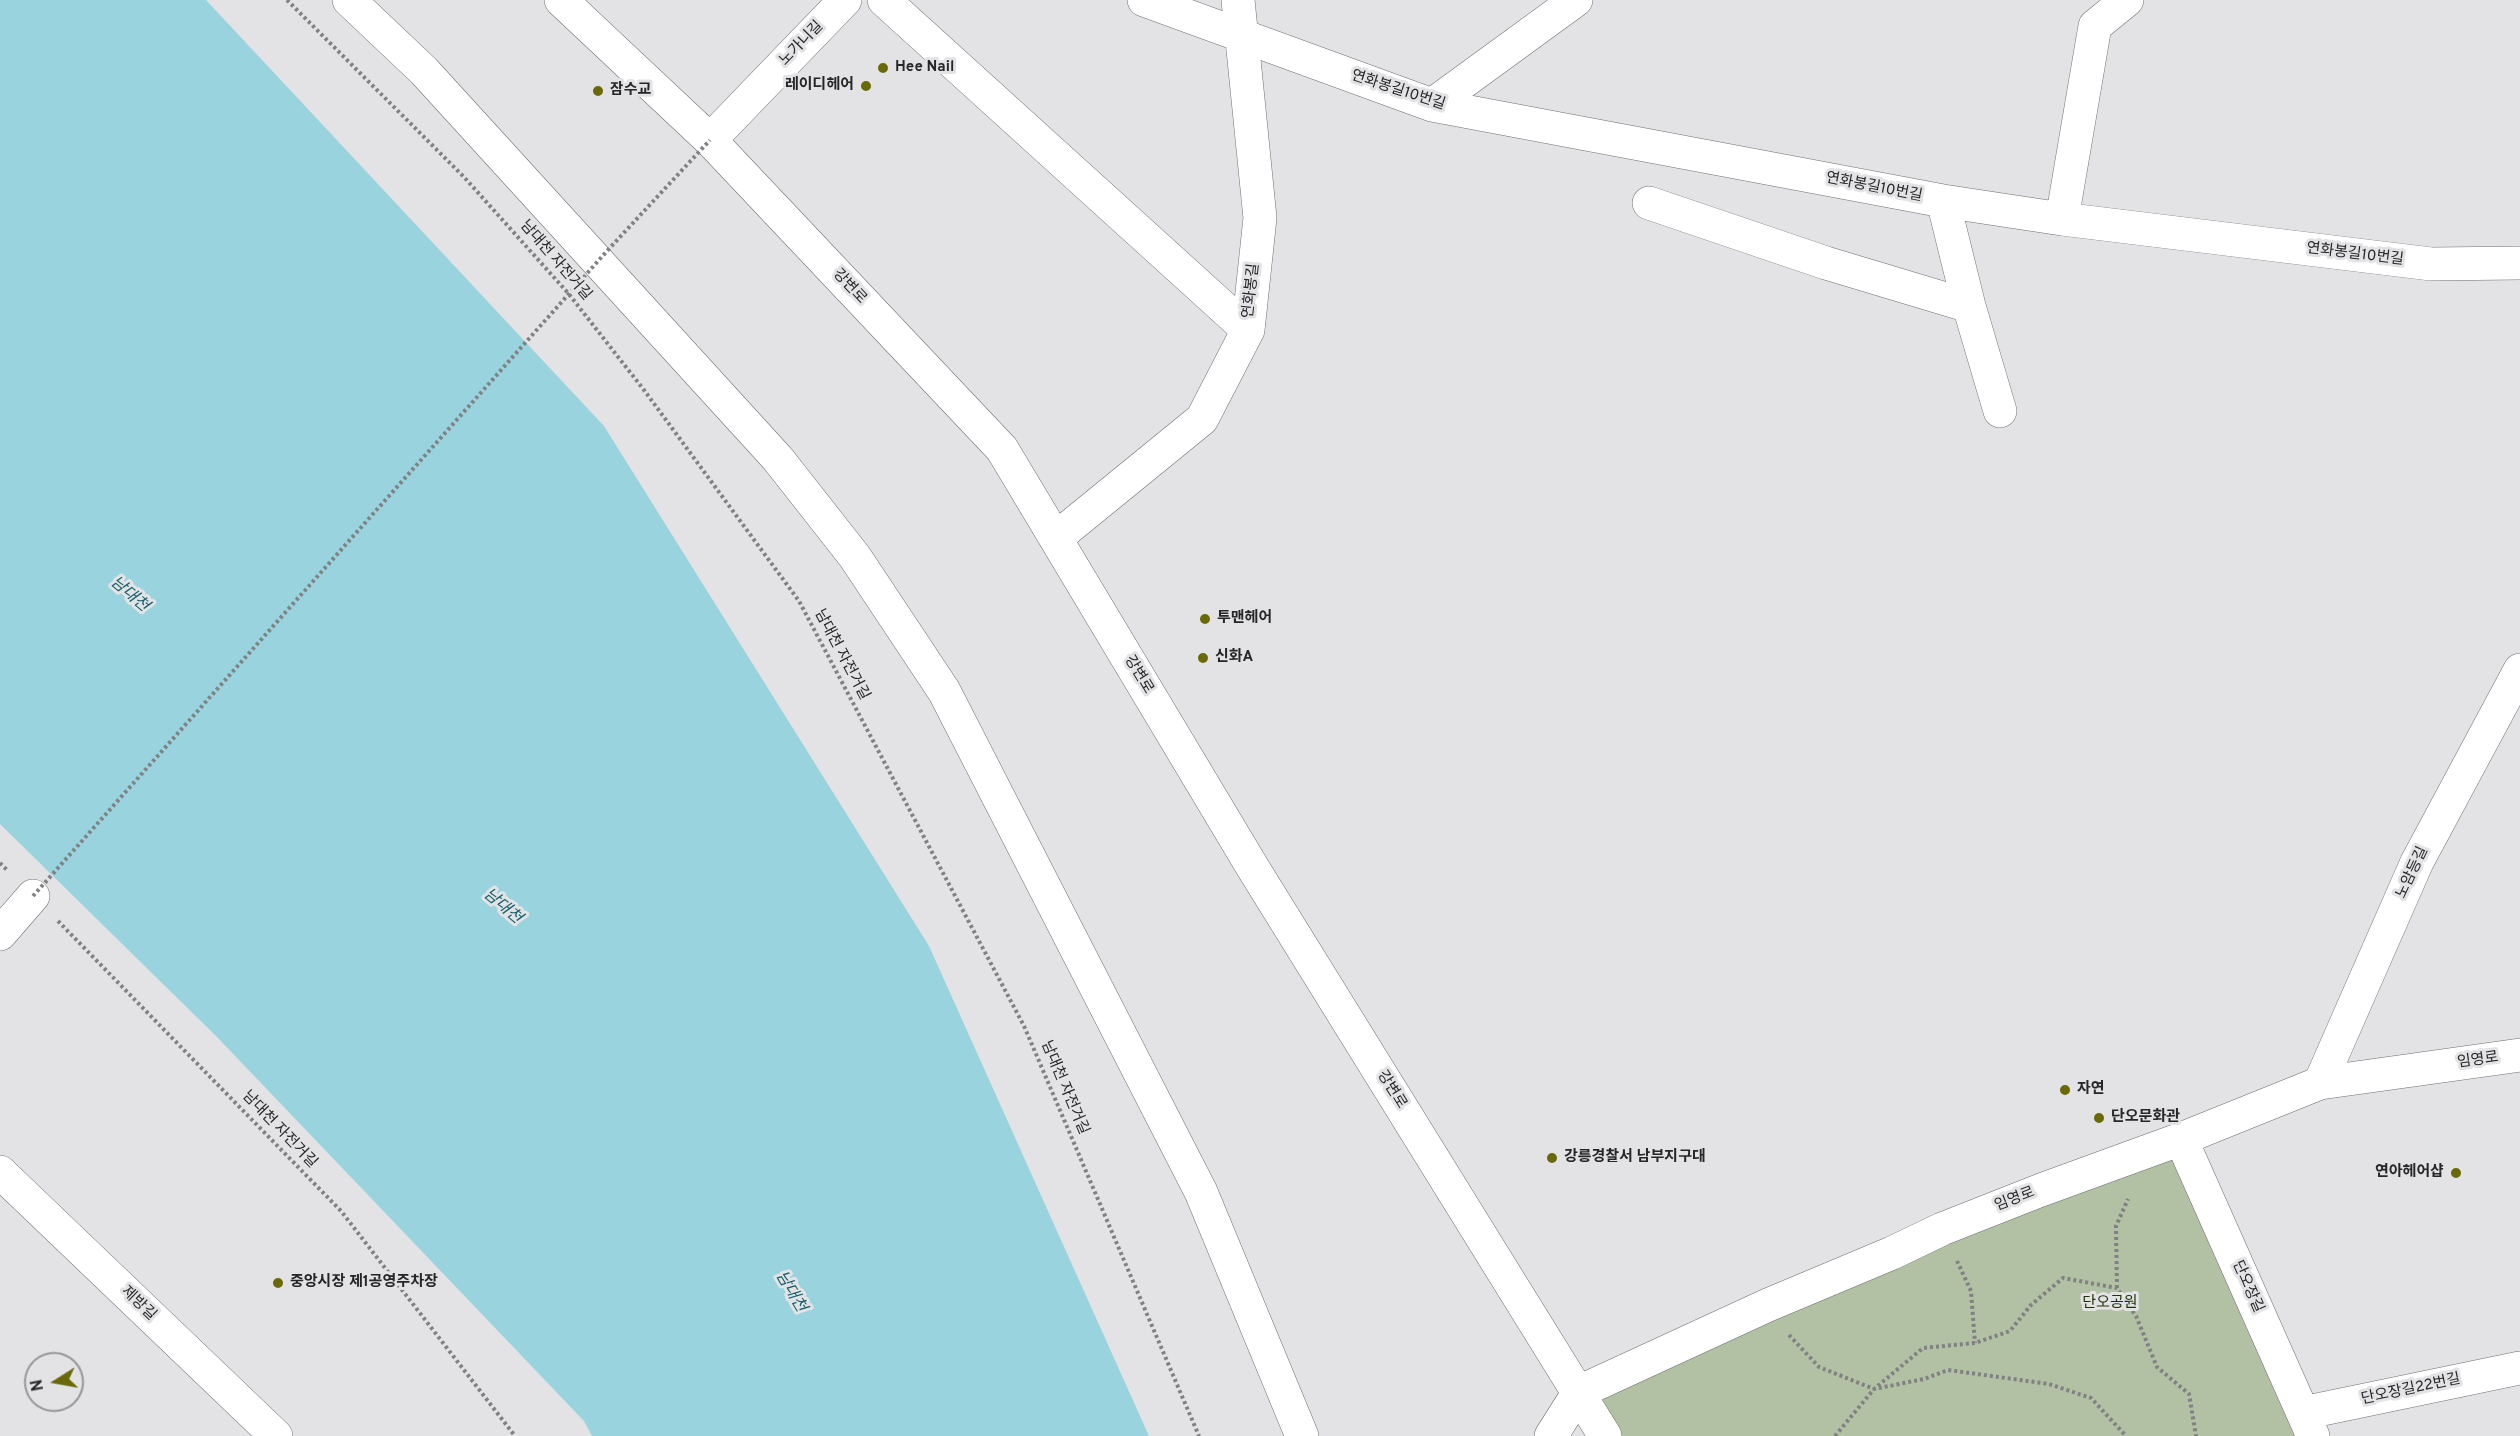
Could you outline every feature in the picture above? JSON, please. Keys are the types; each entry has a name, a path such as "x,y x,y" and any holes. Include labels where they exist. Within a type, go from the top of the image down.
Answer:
{"street":[{"path":"349,0 424,71 778,459 862,566 944,691 1201,1192 1302,1436"},
{"name":"강변로","path":"561,0 710,140 1002,449 1260,879 1605,1436"},
{"name":"노가니길","path":"710,140 845,0"},
{"path":"884,0 1248,330"},
{"path":"1144,0 1242,37"},
{"name":"연화봉길","path":"1056,538 1202,419 1248,330 1260,218 1238,0"},
{"path":"1432,105 1576,0"},
{"path":"2062,219 2095,26 2127,0"},
{"name":"연화봉길10번길","path":"1242,37 1432,105 1943,201 2062,219 2431,264 2520,263"},
{"path":"1943,201 1969,306 2000,411"},
{"path":"1649,203 1826,263 1969,306"},
{"name":"노암등길","path":"2320,1083 2417,862 2520,670"},
{"path":"0,934 33,896"},
{"name":"임영로","path":"1579,1392 1768,1305 1892,1253 1942,1229 2181,1139 2320,1083 2520,1055"},
{"name":"단오장길","path":"2181,1139 2308,1424"},
{"name":"제방길","path":"0,1172 276,1436"},
{"name":"단오장길22번길","path":"2308,1424 2520,1368"},
{"path":"1551,1436 1579,1392"}],"path":[{"name":"남대천 자전거길","path":"287,0 464,177 568,293 644,390 799,601 1024,1026 1199,1436"},
{"path":"33,896 607,251 710,140"},
{"name":"남대천 자전거길","path":"0,863 341,1210 515,1436"},
{"path":"2134,1195 2127,1200 2116,1226 2117,1288 2136,1316 2157,1367 2189,1394 2196,1436"},
{"path":"1942,1229 1971,1291 1976,1343"},
{"path":"1835,1436 1875,1389 1923,1348 1976,1343 2010,1331 2031,1305 2063,1278 2117,1288"},
{"path":"1768,1305 1796,1345 1819,1367 1875,1389 1924,1379 1948,1370 1970,1371 2049,1384 2091,1398 2126,1436"}],"green space":[{"name":"단오공원","path":"2181,1139 2313,1436 1605,1436 1579,1392"}],"water":[{"name":"남대천","path":"0,0 206,0 604,426 929,946 1149,1436 592,1436 584,1421 217,1037 0,824"}],"place":[{"name":"Hee Nail","path":"883,68"},
{"name":"레이디헤어","path":"866,86"},
{"name":"잠수교","path":"598,91"},
{"name":"투맨헤어","path":"1205,619"},
{"name":"신화A","path":"1203,658"},
{"name":"자연","path":"2065,1090"},
{"name":"단오문화관","path":"2099,1118"},
{"name":"강릉경찰서 남부지구대","path":"1552,1158"},
{"name":"연아헤어샵","path":"2456,1173"},
{"name":"중앙시장 제1공영주차장","path":"278,1283"}]}
